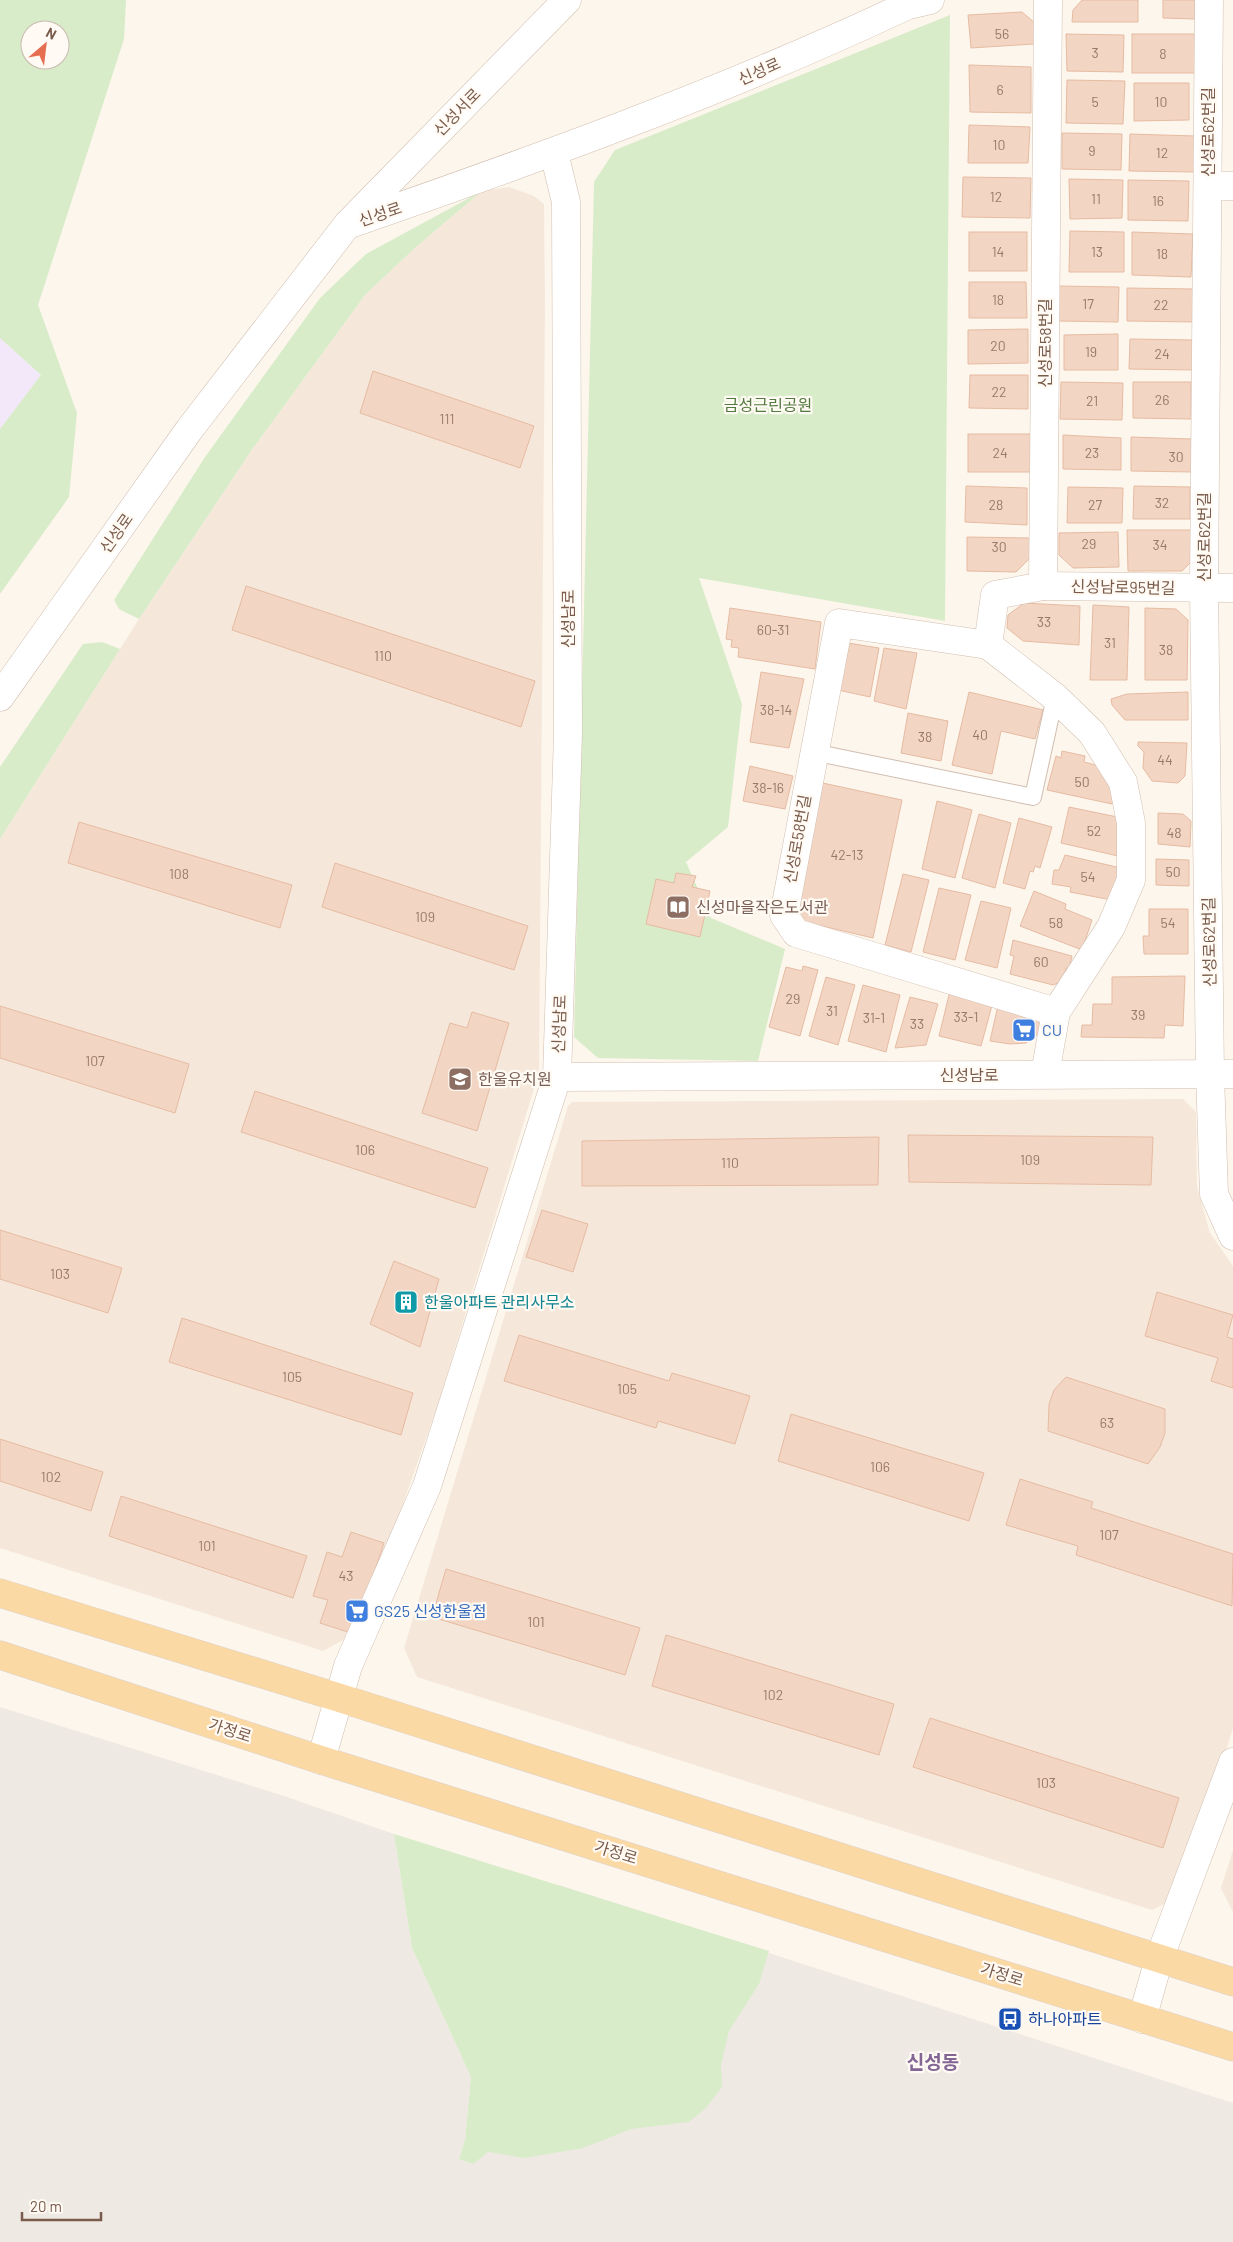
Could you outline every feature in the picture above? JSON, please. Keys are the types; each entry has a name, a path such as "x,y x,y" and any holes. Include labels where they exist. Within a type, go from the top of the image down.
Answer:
{"main road":[{"path":"0,1593 340,1698 1233,1982"},
{"name":"가정로","path":"0,1656 321,1760 1233,2047"}],"street":[{"name":"신성서로","path":"347,225 567,0"},
{"name":"신성로58번길","path":"1043,586 1048,0"},
{"name":"신성로62번길","path":"1208,0 1220,186 1204,588 1222,1074"},
{"name":"신성로","path":"0,697 189,430 347,225 554,153 732,83 915,2"},
{"name":"신성남로","path":"554,153 566,202 568,734 557,1077 1222,1074"},
{"name":"신성남로95번길","path":"1043,586 1233,588"},
{"path":"988,645 995,595 1043,586"},
{"name":"신성로58번길","path":"1045,1074 1056,1012 1111,928 1131,880 1131,823 1123,782 1092,733 1055,697 988,645 839,623 813,752 784,915 796,933 1056,1012"},
{"path":"1222,1074 1214,1194 1233,1236"},
{"path":"321,1760 348,1666 427,1486 557,1077"},
{"path":"1142,2019 1159,1959 1233,1762"}],"lane":[{"path":"813,752 1033,797 1055,697"}],"shaded area":[{"path":"509,187 534,196 544,204 545,305 539,1072 438,1404 358,1632 323,1651 0,1548 0,839 139,619 251,451 365,295 416,247 482,191"},
{"path":"0,338 41,375 0,429"},
{"path":"1183,1099 1196,1112 1197,1187 1210,1233 1233,1266 1233,1728 1181,1896 1152,1910 417,1677 404,1648 568,1106 572,1102"},
{"path":"0,1707 284,1796 394,1834 412,1948 471,2077 465,2140 459,2159 473,2164 559,1885 1233,2103 1233,2242 0,2242"},
{"path":"1233,1850 1233,1912 1221,1888"}],"green space":[{"path":"0,0 126,0 124,39 38,305 77,413 69,497 0,594 0,429 41,375 0,338"},
{"name":"금성근린공원","path":"950,15 945,621 699,578 742,704 728,827 686,862 711,918 785,949 758,1061 598,1058 574,1037 594,182 615,150"},
{"path":"482,191 416,247 365,295 251,451 139,619 119,609 114,600 205,457 320,298 366,254"},
{"path":"102,642 120,649 0,839 0,767 83,644"},
{"path":"394,1834 769,1951 759,1984 729,2031 721,2065 722,2087 706,2108 689,2122 631,2129 583,2148 525,2158 488,2152 473,2164 459,2159 465,2140 471,2077 412,1948"}],"building":[{"path":"1082,0 1138,0 1138,22 1072,22 1073,10"},
{"path":"1163,0 1196,0 1195,19 1163,18"},
{"path":"1022,12 1035,23 1034,44 971,48 968,15"},
{"path":"1066,34 1124,35 1123,72 1067,71"},
{"path":"1132,34 1195,34 1195,73 1132,73"},
{"path":"969,65 1031,67 1031,113 970,112"},
{"path":"1067,80 1125,81 1123,124 1066,123"},
{"path":"1134,83 1189,83 1189,120 1134,121"},
{"path":"969,125 1030,127 1028,163 968,163"},
{"path":"1062,133 1122,134 1121,170 1062,169"},
{"path":"1130,134 1195,136 1195,172 1129,171"},
{"path":"963,177 1031,178 1030,218 962,217"},
{"path":"1069,179 1123,180 1122,218 1070,219"},
{"path":"1128,180 1189,181 1188,221 1128,220"},
{"path":"1070,231 1124,232 1124,272 1069,272"},
{"path":"969,232 1027,232 1027,271 969,271"},
{"path":"1132,232 1193,234 1191,277 1132,275"},
{"path":"969,282 1026,282 1027,318 969,318"},
{"path":"1058,286 1119,287 1118,322 1058,321"},
{"path":"1127,288 1195,289 1195,322 1127,321"},
{"path":"1028,329 1028,363 968,364 968,330"},
{"path":"1118,334 1118,370 1064,370 1064,335"},
{"path":"1130,339 1195,340 1194,370 1129,369"},
{"path":"373,371 534,426 520,468 360,413"},
{"path":"970,375 1028,375 1028,409 969,408"},
{"path":"1061,382 1123,383 1122,420 1060,419"},
{"path":"1133,382 1191,382 1191,419 1133,418"},
{"path":"968,434 1031,434 1031,472 968,472"},
{"path":"1063,435 1121,438 1121,470 1063,469"},
{"path":"1131,437 1192,439 1192,472 1131,471"},
{"path":"966,486 1027,488 1027,525 965,522"},
{"path":"1134,486 1190,487 1190,519 1133,519"},
{"path":"1068,487 1123,488 1122,523 1067,523"},
{"path":"1127,530 1193,530 1192,561 1182,571 1128,571"},
{"path":"1118,532 1119,567 1073,568 1059,555 1059,533"},
{"path":"967,537 1031,538 1031,557 1016,572 967,571"},
{"path":"246,586 535,681 521,727 232,630"},
{"path":"1024,603 1080,606 1079,645 1023,641 1007,628 1008,615"},
{"path":"1093,605 1129,607 1127,680 1090,680"},
{"path":"730,608 821,622 815,669 738,657 739,648 731,647 732,640 726,639"},
{"path":"1145,608 1176,609 1188,620 1187,680 1145,680"},
{"path":"848,643 879,648 870,697 838,690"},
{"path":"884,648 917,653 906,709 874,701"},
{"path":"761,672 804,679 789,748 750,742"},
{"path":"969,692 1043,710 1035,739 1001,731 992,774 952,765"},
{"path":"1188,692 1188,720 1125,720 1112,705 1111,699 1127,694"},
{"path":"908,713 948,721 941,761 901,753"},
{"path":"1138,742 1187,743 1185,776 1178,783 1152,781 1143,768 1144,752 1138,746"},
{"path":"1062,751 1085,756 1084,762 1103,767 1118,775 1112,804 1047,790 1056,756 1061,758"},
{"path":"750,766 793,776 785,809 743,801"},
{"path":"818,782 902,800 873,938 805,922 794,910"},
{"path":"937,801 972,810 955,878 922,869"},
{"path":"1069,807 1127,819 1118,856 1061,843"},
{"path":"1158,813 1183,814 1191,821 1190,847 1158,844"},
{"path":"979,814 1011,823 995,888 962,878"},
{"path":"1019,818 1052,827 1040,868 1035,866 1033,872 1030,871 1025,889 1003,883"},
{"path":"79,822 292,885 280,928 68,863"},
{"path":"1065,855 1125,869 1117,901 1070,892 1071,887 1052,884 1054,870 1059,870"},
{"path":"1156,859 1189,860 1189,886 1156,885"},
{"path":"335,863 528,926 514,970 322,907"},
{"name":"신성마을작은도서관","path":"676,873 696,876 692,887 710,891 700,937 646,924 656,879 674,883"},
{"path":"903,874 929,880 911,952 885,945"},
{"path":"939,888 971,895 955,960 923,952"},
{"path":"1034,891 1066,904 1065,909 1092,920 1082,950 1020,926"},
{"path":"981,901 1011,908 997,968 965,960"},
{"path":"1149,909 1188,909 1188,954 1144,954 1143,936 1149,936"},
{"path":"1013,940 1072,956 1069,969 1066,968 1063,981 1053,985 1010,974 1014,956 1010,955"},
{"path":"803,966 818,970 800,1036 769,1027 786,967 802,971"},
{"path":"1185,976 1183,1026 1165,1025 1164,1038 1081,1037 1082,1025 1092,1025 1093,1004 1112,1004 1112,977"},
{"path":"826,977 855,985 838,1045 809,1036"},
{"path":"863,985 900,995 886,1052 848,1041"},
{"path":"951,987 994,998 981,1046 939,1036"},
{"path":"910,997 938,1004 926,1045 895,1048"},
{"path":"999,1001 1045,1013 1039,1033 1026,1043 1010,1044 990,1041"},
{"path":"0,1006 189,1064 175,1113 0,1058"},
{"path":"472,1012 509,1023 477,1131 422,1113 450,1023 467,1028"},
{"path":"255,1091 488,1168 475,1208 241,1132"},
{"path":"908,1135 1153,1137 1151,1185 909,1182"},
{"path":"879,1137 878,1185 582,1186 582,1141"},
{"path":"542,1210 588,1224 573,1272 526,1257"},
{"path":"0,1230 122,1268 108,1313 0,1279"},
{"name":"한울아파트 관리사무소","path":"394,1261 439,1279 420,1347 370,1324"},
{"path":"1157,1292 1233,1315 1227,1337 1233,1339 1233,1388 1211,1381 1218,1358 1145,1336"},
{"path":"182,1318 413,1393 401,1435 169,1362"},
{"path":"519,1335 669,1381 672,1373 750,1396 735,1444 658,1421 656,1428 504,1381"},
{"path":"1066,1377 1165,1409 1165,1433 1160,1447 1148,1464 1048,1431 1049,1404 1054,1390"},
{"path":"791,1414 984,1473 969,1521 778,1461"},
{"path":"0,1439 103,1472 91,1511 0,1481"},
{"path":"1020,1479 1093,1502 1091,1508 1233,1554 1232,1606 1076,1555 1078,1546 1006,1525"},
{"path":"121,1496 307,1556 293,1598 109,1536"},
{"path":"351,1532 384,1543 354,1634 320,1623 328,1600 313,1596 327,1552 342,1557"},
{"path":"446,1569 640,1628 625,1675 432,1617"},
{"path":"666,1635 894,1704 879,1755 652,1686"},
{"path":"930,1718 1179,1798 1163,1848 913,1767"}],"place":[{"name":"신성마을작은도서관","path":"678,907"},
{"name":"CU","path":"1024,1030"},
{"name":"한울유치원","path":"460,1079"},
{"name":"한울아파트 관리사무소","path":"406,1302"},
{"name":"GS25 신성한울점","path":"357,1611"},
{"name":"하나아파트","path":"1010,2019"}],"district":[{"name":"신성동","path":"933,2062"}]}
